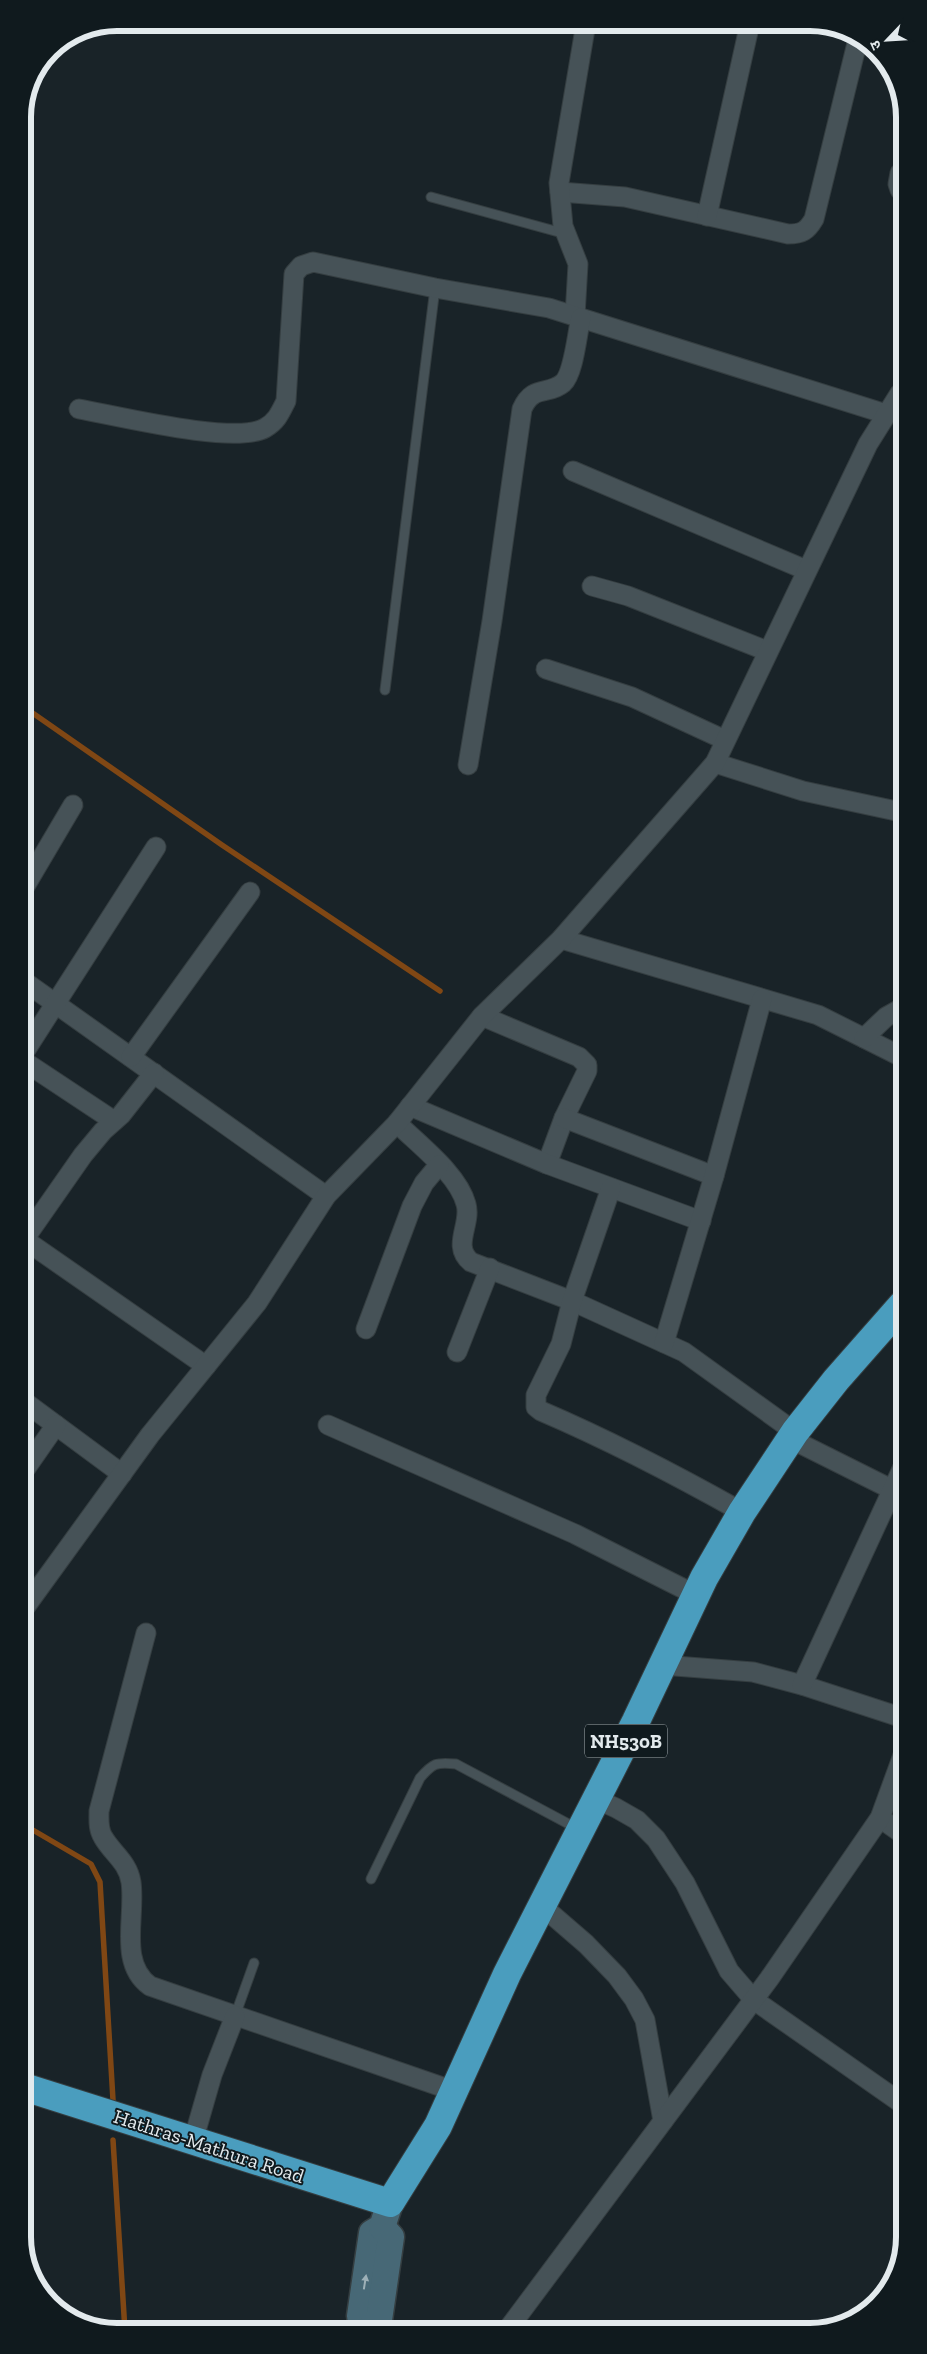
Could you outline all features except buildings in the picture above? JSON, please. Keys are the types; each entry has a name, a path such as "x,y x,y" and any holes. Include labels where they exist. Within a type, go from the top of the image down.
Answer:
{"highway":[{"name":"NH530B","path":"386,2215 438,2126 507,1974 581,1830 696,1595 742,1512 793,1436 836,1380 896,1312"},
{"name":"Hathras-Mathura Road","path":"31,2089 193,2141 386,2215"}],"street":[{"path":"468,765 492,621 522,409 531,395 563,382 569,372 578,317 578,264 563,226 559,183 585,31"},
{"path":"707,216 748,31"},
{"path":"560,192 625,197 788,234 800,234 809,229 814,219 856,45"},
{"path":"79,409 218,434 246,434 264,429 277,420 286,401 294,274 301,266 313,262 436,288 549,308 886,414"},
{"path":"32,1586 122,1474 150,1435 258,1303 326,1196 397,1122 482,1016 561,939 715,763 767,651 868,444 896,399"},
{"path":"573,471 806,570"},
{"path":"592,586 628,596 767,651"},
{"path":"546,669 632,697 725,740"},
{"path":"715,763 803,791 896,811"},
{"path":"31,876 73,805"},
{"path":"31,1041 156,847"},
{"path":"131,1057 250,892"},
{"path":"561,939 818,1014 896,1053"},
{"path":"31,986 326,1196"},
{"path":"664,1343 714,1176 762,999"},
{"path":"864,1038 886,1016 896,1011"},
{"path":"482,1016 584,1060 587,1064 587,1071 564,1118 547,1164"},
{"path":"31,1066 114,1121"},
{"path":"31,1230 83,1155 154,1073"},
{"path":"410,1106 547,1164 701,1221"},
{"path":"564,1118 714,1176"},
{"path":"397,1122 459,1185 467,1207 462,1238 464,1256 470,1262 490,1268 572,1301 684,1352 793,1436 896,1492"},
{"path":"366,1329 412,1206 424,1183 439,1165"},
{"path":"611,1188 572,1301 561,1344 536,1395 536,1406 541,1411 611,1441 742,1512"},
{"path":"31,1243 206,1366"},
{"path":"456,1352 490,1268"},
{"path":"31,1407 122,1474"},
{"path":"31,1461 56,1425"},
{"path":"328,1425 575,1534 696,1595"},
{"path":"802,1685 896,1495"},
{"path":"146,1633 101,1798 99,1826 102,1836 119,1856 131,1882 131,1954 133,1966 141,1980 150,1986 454,2091"},
{"path":"662,1665 754,1672 802,1685 896,1716"},
{"path":"512,2323 754,2000 880,1818 896,1774"},
{"path":"596,1799 637,1820 656,1839 685,1883 729,1971 754,2000 896,2098"},
{"path":"880,1818 896,1829"},
{"path":"542,1906 586,1944 634,1999 645,2020 663,2120"},
{"path":"193,2141 212,2075 235,2016"},
{"path":"365,2323 360,2316 372,2233 386,2215"}],"lane":[{"path":"431,197 566,234"},
{"path":"386,690 436,288"},
{"path":"371,1879 420,1778 430,1766 440,1762 456,1764 581,1830"},
{"path":"235,2016 254,1963"}],"waterway":[{"path":"31,712 222,845 440,991"},
{"path":"31,1829 91,1864 100,1882 113,2100"},
{"path":"113,2140 124,2323"}]}
